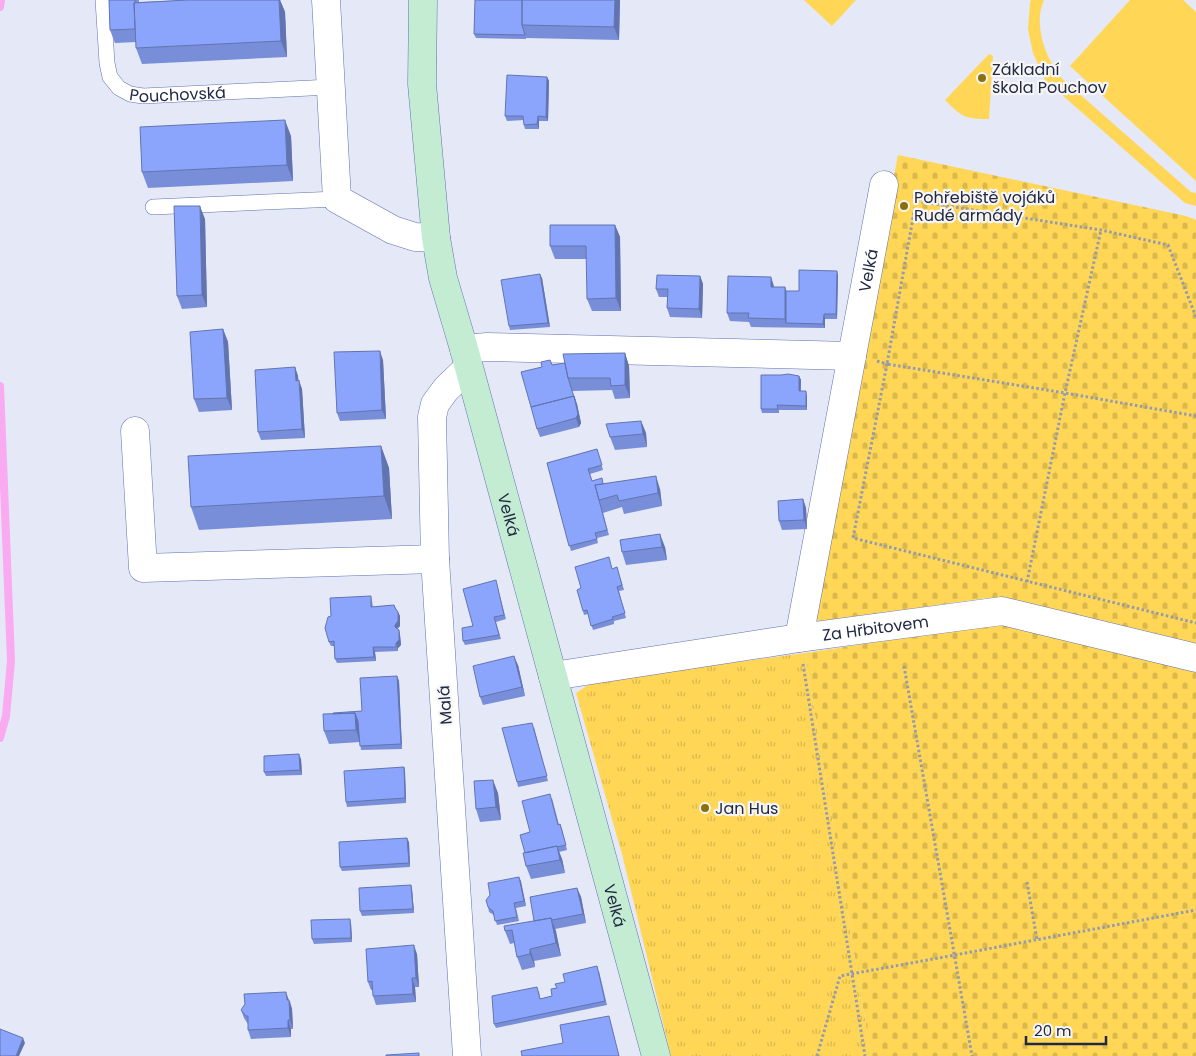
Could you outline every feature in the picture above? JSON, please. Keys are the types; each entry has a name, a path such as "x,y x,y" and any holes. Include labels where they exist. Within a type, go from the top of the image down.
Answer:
{"street":[{"path":"326,0 338,199 393,230 415,237 436,238"},
{"path":"423,0 422,84 436,238 443,278 466,358 487,347 852,356"},
{"name":"Velká","path":"799,638 884,185"},
{"name":"Velká","path":"466,358 656,1056"},
{"name":"Malá","path":"466,358 435,404 432,417 435,559 467,1056"},
{"path":"136,431 143,568 435,559"},
{"name":"Za Hřbitovem","path":"553,676 799,638 1002,611 1196,658"}],"lane":[{"name":"Pouchovská","path":"103,0 107,63 110,77 119,88 130,94 143,96 331,87"},
{"path":"153,207 338,199"}],"path":[{"path":"1196,317 1168,244 1101,230 916,201 853,538 1196,622"},
{"path":"1027,582 1064,393 1101,230"},
{"path":"852,356 887,364 1196,416"},
{"path":"799,638 865,1056"},
{"path":"904,666 972,1056"},
{"path":"1027,882 1038,940"},
{"path":"817,1056 840,976 1196,910"}],"green space":[{"path":"804,0 856,0 832,26"},
{"path":"1031,0 1044,0 1041,9 1040,29 1049,59 1059,76 1191,192 1196,193 1196,206 1185,203 1045,80 1033,53 1028,29"},
{"path":"1130,0 1183,0 1196,12 1196,181 1070,66"},
{"path":"989,54 993,56 989,119 964,116 945,100"},
{"path":"898,155 1186,216 1196,220 1196,650 987,598 819,622 810,612"},
{"path":"1003,623 1196,672 1196,1056 871,1056 805,653"},
{"path":"805,653 871,1056 671,1056 622,854 576,693 594,681"}],"building":[{"path":"109,0 135,0 135,29 110,30"},
{"path":"187,0 279,0 281,41 136,48 134,3"},
{"path":"475,0 522,0 522,25 525,35 474,34"},
{"path":"522,0 615,0 614,27 522,25"},
{"path":"507,75 547,77 546,117 538,116 537,124 524,125 523,116 505,116"},
{"path":"285,120 287,165 142,172 140,127"},
{"path":"174,206 200,206 202,295 177,296"},
{"path":"550,225 615,225 616,298 587,299 586,246 550,246"},
{"path":"799,270 837,271 836,314 824,314 823,324 786,323 786,291 799,291"},
{"path":"540,274 548,323 509,326 501,280"},
{"path":"657,275 700,276 699,309 667,308 668,289 656,289"},
{"path":"728,276 771,277 771,287 785,287 785,319 748,318 749,313 727,313"},
{"path":"223,329 227,398 194,399 190,332"},
{"path":"380,351 382,410 337,413 334,352"},
{"path":"625,353 625,385 611,386 610,378 568,378 563,354"},
{"path":"550,360 552,365 565,363 574,396 531,407 521,372 542,367 541,362"},
{"path":"295,367 296,381 299,380 302,429 258,432 255,370"},
{"path":"788,374 799,376 799,391 806,391 806,406 777,405 778,409 761,409 761,375"},
{"path":"574,396 578,414 576,418 537,429 531,407"},
{"path":"641,421 643,434 610,437 606,424"},
{"path":"381,446 384,496 191,507 188,456"},
{"path":"597,449 602,465 588,469 592,481 602,478 603,484 595,485 607,530 595,533 597,539 569,546 547,463"},
{"path":"656,476 658,493 619,501 617,495 599,500 595,485"},
{"path":"803,499 804,520 779,521 778,501"},
{"path":"660,534 662,547 622,552 620,540"},
{"path":"609,557 612,569 617,567 622,585 617,587 625,613 591,626 587,610 583,611 577,590 581,588 575,567"},
{"path":"496,580 504,615 494,617 499,635 463,641 462,628 473,626 463,589"},
{"path":"371,596 371,607 394,605 398,612 398,621 395,627 399,630 399,640 396,643 396,647 373,647 374,657 335,659 334,641 329,642 325,628 328,617 331,616 330,598"},
{"path":"514,656 522,687 480,697 473,666"},
{"path":"397,676 401,744 360,746 358,721 355,713 333,713 362,711 360,678"},
{"path":"355,713 356,730 324,731 323,714"},
{"path":"532,723 547,776 517,782 502,728"},
{"path":"299,754 300,770 264,772 264,756"},
{"path":"404,767 405,798 346,802 344,771"},
{"path":"493,780 496,807 476,809 474,781"},
{"path":"550,794 558,825 560,824 566,845 525,853 520,835 530,832 522,801"},
{"path":"407,838 409,863 340,867 339,842"},
{"path":"557,846 560,860 526,866 523,853"},
{"path":"519,877 524,901 514,903 517,917 495,921 493,911 488,907 486,900 490,895 488,883"},
{"path":"411,885 413,909 360,911 359,888"},
{"path":"577,888 583,914 552,920 551,918 534,921 530,897"},
{"path":"551,918 556,943 530,949 530,954 517,957 512,930 505,931 504,926"},
{"path":"350,919 351,938 312,939 311,920"},
{"path":"414,945 416,978 412,978 413,994 373,996 372,981 368,982 366,949"},
{"path":"597,966 605,1001 494,1024 492,996 537,987 540,999 552,996 551,989 557,988 555,984 565,982 563,974"},
{"path":"286,992 287,1000 289,1000 290,1020 288,1020 288,1028 248,1030 248,1016 241,1010 245,1004 244,994"},
{"path":"609,1016 619,1056 522,1056 521,1051 563,1043 560,1025"},
{"path":"0,1029 23,1038 16,1056 0,1056"},
{"path":"419,1053 419,1056 386,1056 386,1055"}],"waterway":[{"path":"0,7 1,0"},
{"path":"0,386 11,661 6,716 0,738"}],"place":[{"name":"Základní škola Pouchov","path":"982,78"},
{"name":"Pohřebiště vojáků Rudé armády","path":"904,206"},
{"name":"Jan Hus","path":"705,808"}]}
